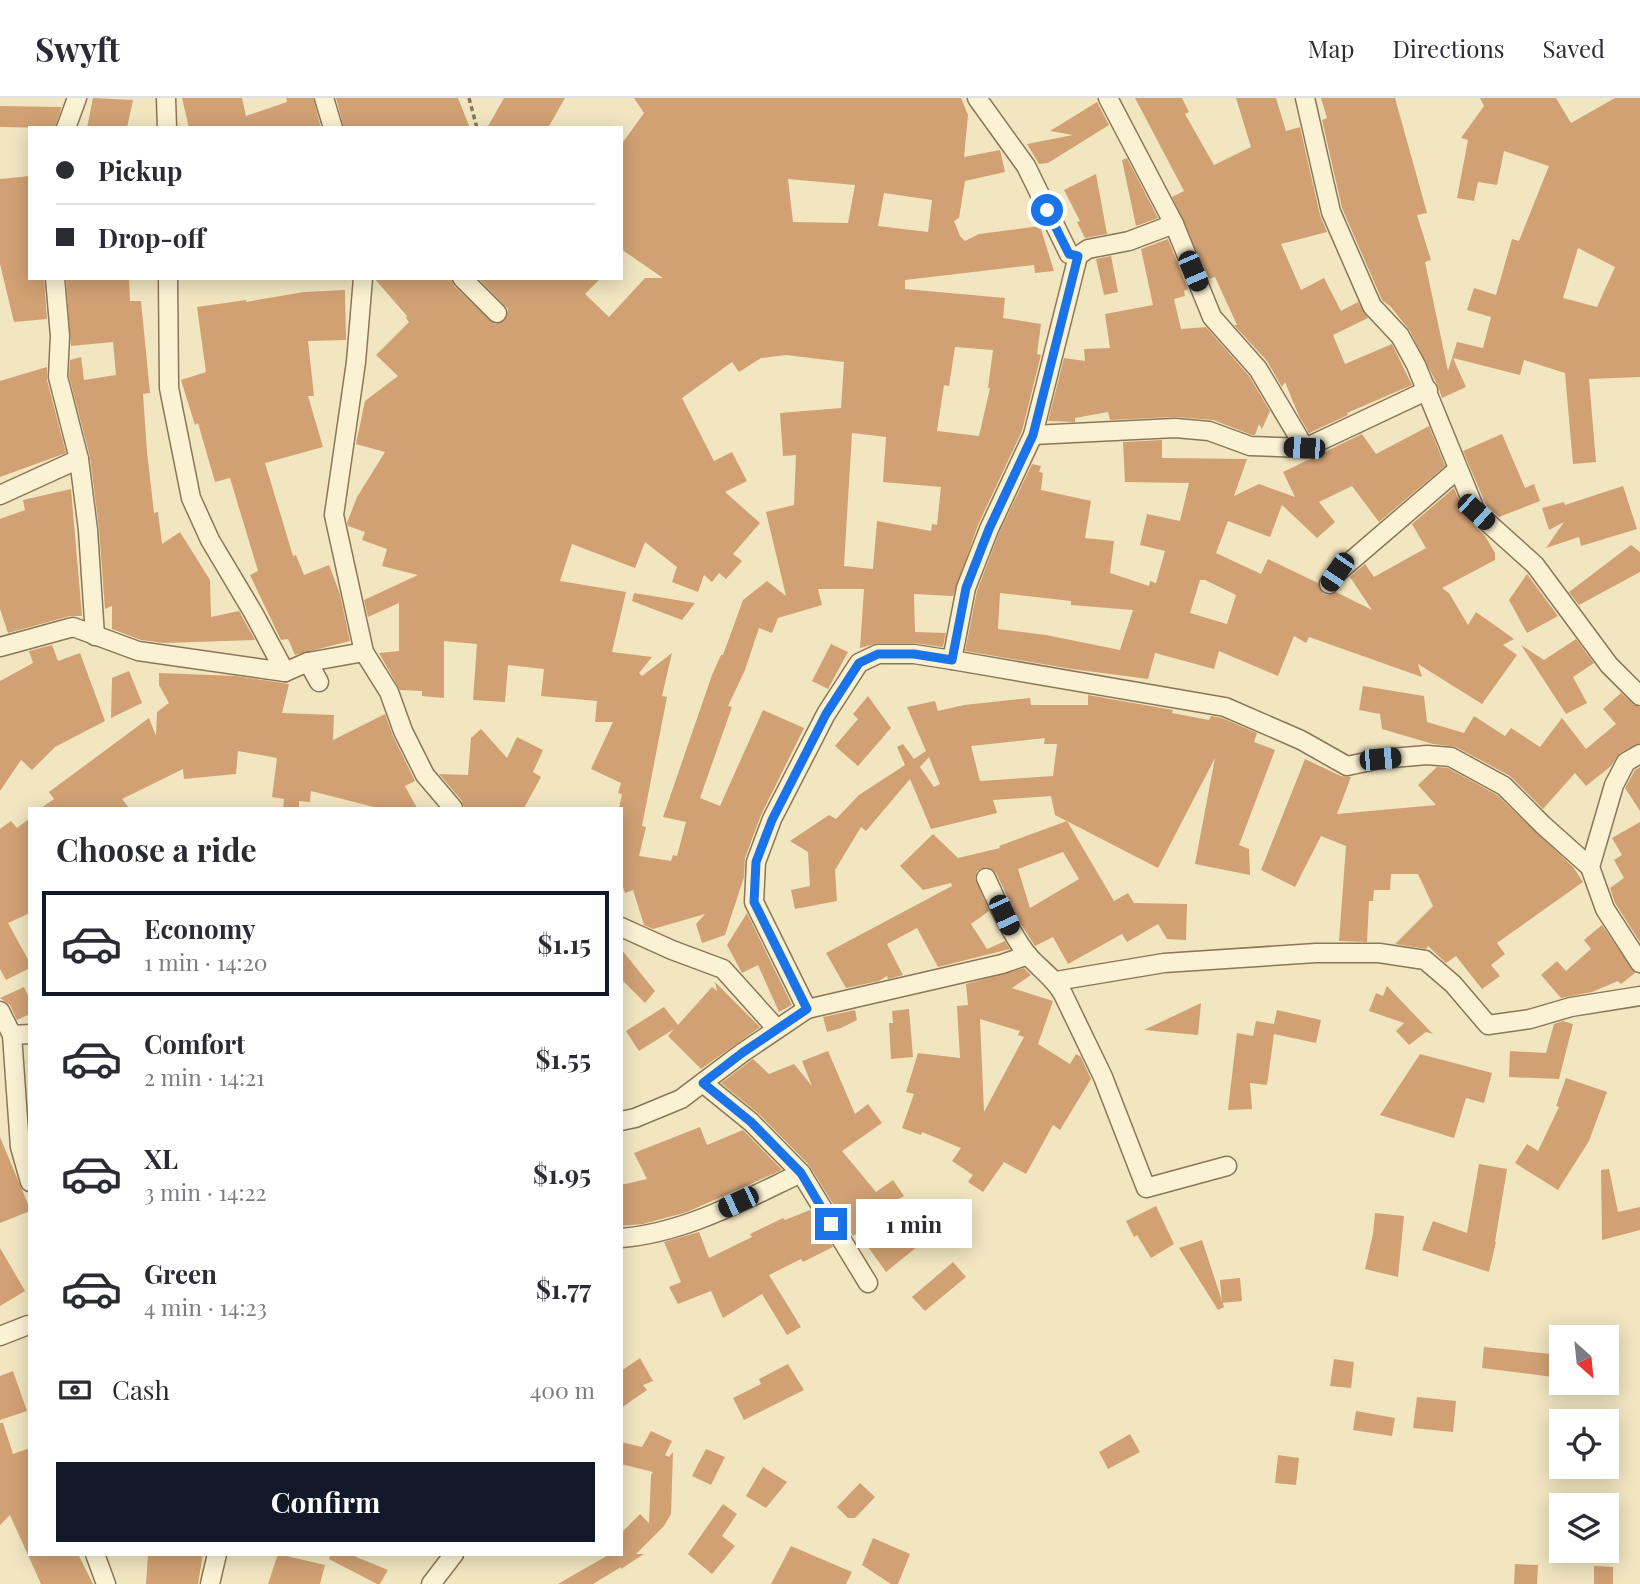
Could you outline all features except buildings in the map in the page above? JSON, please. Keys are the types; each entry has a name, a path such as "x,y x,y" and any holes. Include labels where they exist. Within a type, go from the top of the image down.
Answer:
{"street":[{"path":"67,126 78,98"},
{"path":"166,98 167,126"},
{"path":"324,98 332,126"},
{"path":"977,98 1026,166 1069,254 1078,256"},
{"path":"1108,98 1174,224 1212,317 1258,369 1304,448"},
{"path":"1305,98 1331,212 1373,306 1400,336 1428,390 1457,470 1476,512 1535,565 1609,665 1640,696"},
{"path":"952,660 966,588 989,529 1033,435 1078,256 1088,249 1129,241 1174,224"},
{"path":"55,280 60,336 58,377 79,458 88,530 95,636"},
{"path":"168,280 169,388 191,498 210,540 285,672"},
{"path":"363,280 356,362 334,515 364,652 389,692 403,731 425,775 452,807"},
{"path":"464,280 497,313"},
{"path":"1033,435 1175,428 1209,431 1250,446 1304,448 1428,390"},
{"path":"0,495 79,458"},
{"path":"1329,584 1337,572 1457,470"},
{"path":"0,647 74,627 138,651 285,672 307,662 364,652"},
{"path":"807,1009 754,902 756,862 772,820 826,714 859,663 878,654 914,654 1226,707 1301,740 1347,766 1392,758 1427,755 1451,757 1504,786 1590,867 1605,909 1640,963"},
{"path":"307,662 319,682"},
{"path":"1590,867 1614,785 1626,762 1640,754"},
{"path":"986,878 1013,933 1028,955 1056,981 1103,1077 1146,1188 1227,1166"},
{"path":"623,928 723,969 777,1029"},
{"path":"1056,981 1164,963 1316,953 1379,953 1425,960 1453,984 1488,1026 1571,1007 1640,996"},
{"path":"623,1121 681,1099 807,1009 1002,964 1028,955"},
{"path":"0,1011 21,1035 20,1147 28,1175"},
{"path":"703,1083 751,1122 801,1173 867,1283"},
{"path":"623,1238 668,1231 718,1212 801,1173"},
{"path":"0,1336 28,1325"},
{"path":"96,1556 106,1584"},
{"path":"210,1584 216,1556"},
{"path":"431,1584 452,1556"}],"path":[{"path":"469,98 476,126"}],"route":[{"path":"831,1224 801,1173 751,1122 703,1083 807,1009 754,902 756,862 772,820 826,714 859,663 878,654 914,654 952,660 966,588 989,529 1033,435 1078,256 1069,254 1047,210"}]}
